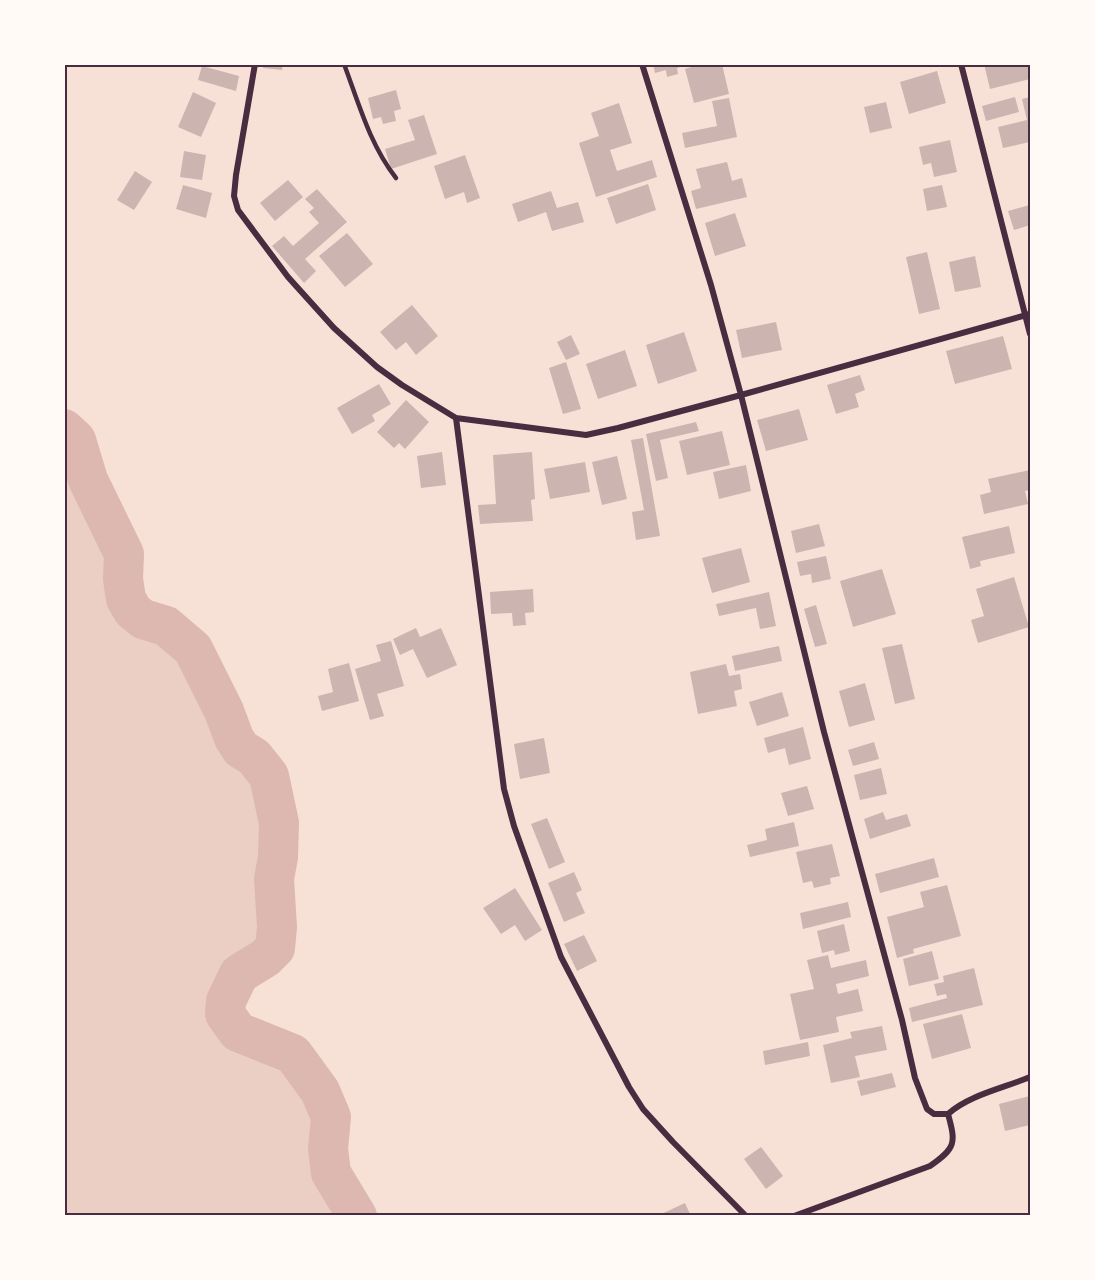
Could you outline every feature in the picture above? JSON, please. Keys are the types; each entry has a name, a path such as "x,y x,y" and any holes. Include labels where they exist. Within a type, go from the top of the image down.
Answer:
{"street":[{"path":"255,64 236,175 234,196 238,210 288,277 334,328 377,367 456,418 586,435 741,395 1028,315"},
{"path":"642,64 711,285 741,395 824,732 902,1020 915,1078 927,1109 934,1114 948,1114 969,1101 1030,1077"},
{"path":"960,64 1028,315 1030,334"},
{"path":"456,418 504,789 514,826 561,957 629,1087 643,1108 673,1142 746,1215"},
{"path":"794,1215 930,1166 940,1159 952,1143 954,1137 948,1114"}],"lane":[{"path":"344,64 371,138 384,163 396,178"}],"shaded area":[{"path":"64,429 76,440 88,480 124,554 123,579 126,598 133,611 143,619 166,626 193,649 224,711 234,738 241,749 254,757 269,776 279,823 278,857 274,879 277,927 275,948 265,958 239,974 226,1001 225,1014 238,1032 293,1054 320,1091 331,1117 328,1149 331,1173 357,1215 65,1215"}],"building":[{"path":"263,64 283,64 282,70 263,68"},
{"path":"653,64 687,65 677,68 678,74 667,77 666,70 655,73"},
{"path":"701,64 722,64 729,94 694,103 685,69"},
{"path":"984,64 1029,64 1030,79 990,89"},
{"path":"202,66 239,76 236,91 198,80"},
{"path":"937,71 946,103 909,114 900,82"},
{"path":"396,90 401,109 394,111 396,121 383,124 381,117 373,119 368,98"},
{"path":"193,92 216,103 201,137 178,127"},
{"path":"1015,97 1019,112 986,121 982,106"},
{"path":"1030,97 1030,142 1003,148 998,127 1027,120 1022,99"},
{"path":"729,98 737,137 685,148 682,133 717,126 712,101"},
{"path":"886,102 892,128 870,133 864,107"},
{"path":"619,103 632,143 610,150 617,171 652,160 657,177 596,197 579,143 599,136 591,113"},
{"path":"424,115 437,154 391,169 385,149 415,140 408,120"},
{"path":"950,140 957,172 934,177 931,163 923,165 919,147"},
{"path":"184,151 206,155 202,180 180,177"},
{"path":"465,155 480,198 467,203 464,192 445,199 434,166"},
{"path":"727,162 732,181 742,178 747,197 696,209 691,191 701,188 696,169"},
{"path":"135,171 152,182 134,210 117,200"},
{"path":"288,180 303,197 275,221 260,203"},
{"path":"648,184 656,210 616,224 607,198"},
{"path":"183,185 212,193 206,218 176,209"},
{"path":"942,185 947,207 927,211 923,189"},
{"path":"317,189 347,222 305,259 316,271 304,283 272,246 284,236 293,246 319,223 309,212 314,208 305,199"},
{"path":"551,191 557,208 578,202 584,222 552,231 546,212 518,222 512,204"},
{"path":"1030,205 1030,225 1014,230 1008,211"},
{"path":"735,213 746,246 715,256 705,223"},
{"path":"347,233 373,264 345,287 319,256"},
{"path":"927,252 940,309 919,314 906,257"},
{"path":"975,256 981,287 955,292 949,262"},
{"path":"412,305 438,336 416,355 406,342 396,350 380,332"},
{"path":"776,322 782,350 742,358 736,330"},
{"path":"684,332 697,371 658,384 646,345"},
{"path":"571,335 580,354 566,360 557,342"},
{"path":"1003,336 1012,369 955,384 946,351"},
{"path":"625,350 637,386 598,399 586,364"},
{"path":"566,362 581,409 563,414 549,368"},
{"path":"860,375 865,390 855,394 859,407 836,414 827,385"},
{"path":"379,384 391,404 372,415 375,421 352,434 337,408"},
{"path":"406,400 429,422 405,449 399,443 394,448 377,432"},
{"path":"799,409 808,440 766,451 757,420"},
{"path":"696,422 699,431 660,440 668,478 656,481 646,434"},
{"path":"722,431 730,465 687,475 679,441"},
{"path":"643,438 660,536 636,540 632,512 644,510 631,440"},
{"path":"442,452 446,485 421,488 417,456"},
{"path":"532,452 535,499 531,500 533,521 480,524 478,505 496,504 493,455"},
{"path":"617,456 627,499 602,505 592,462"},
{"path":"585,462 590,492 550,499 544,469"},
{"path":"746,465 751,491 719,499 713,472"},
{"path":"1030,470 1030,490 1025,491 1028,504 984,514 980,495 991,492 988,479"},
{"path":"819,524 825,546 796,553 791,531"},
{"path":"1009,526 1015,553 980,561 981,566 970,569 962,537"},
{"path":"741,548 750,582 712,593 702,558"},
{"path":"826,556 831,579 812,583 811,574 800,576 797,562"},
{"path":"882,569 896,614 853,627 840,581"},
{"path":"1014,577 1029,627 978,643 971,620 984,616 976,589"},
{"path":"533,589 534,612 525,613 526,625 513,626 512,613 491,614 490,592"},
{"path":"769,592 776,626 760,629 756,608 719,616 716,604"},
{"path":"816,605 827,644 815,647 804,609"},
{"path":"416,628 420,637 441,628 457,665 427,678 413,649 400,655 393,639"},
{"path":"391,641 404,686 377,694 384,716 370,720 355,669 381,661 376,645"},
{"path":"902,644 915,699 895,704 882,648"},
{"path":"779,646 782,661 735,671 732,656"},
{"path":"349,663 359,701 322,711 318,696 333,692 328,669"},
{"path":"726,664 729,676 740,674 742,689 734,691 737,706 698,714 690,672"},
{"path":"865,683 875,720 849,727 839,691"},
{"path":"782,692 789,716 757,726 749,702"},
{"path":"803,727 811,759 789,765 785,748 768,753 764,738"},
{"path":"544,738 550,773 520,779 514,744"},
{"path":"874,742 879,759 853,766 848,750"},
{"path":"881,768 887,794 860,800 854,775"},
{"path":"807,786 814,809 788,816 781,793"},
{"path":"883,812 886,820 907,814 911,826 870,839 864,819"},
{"path":"547,818 565,862 549,869 531,824"},
{"path":"794,822 799,846 750,857 747,845 767,840 765,829"},
{"path":"832,844 840,876 830,878 831,884 814,888 812,881 803,883 796,852"},
{"path":"934,858 939,877 880,893 875,874"},
{"path":"574,872 582,890 576,893 585,913 564,922 548,883"},
{"path":"947,885 961,936 913,949 914,953 897,958 887,917 924,907 920,892"},
{"path":"515,888 542,930 525,941 515,925 501,934 483,908"},
{"path":"848,902 851,917 803,929 800,913"},
{"path":"844,924 850,951 835,955 834,950 822,953 817,931"},
{"path":"584,935 597,961 577,971 564,944"},
{"path":"932,951 939,979 909,986 903,959"},
{"path":"828,955 831,968 866,960 869,976 836,984 838,994 858,989 863,1011 836,1017 839,1032 800,1040 790,994 814,989 807,960"},
{"path":"974,968 983,1005 912,1022 909,1008 947,998 946,994 937,996 934,984 944,982 943,976"},
{"path":"962,1014 971,1048 932,1059 923,1024"},
{"path":"882,1026 887,1050 855,1056 860,1077 831,1083 823,1045 852,1038 850,1032"},
{"path":"808,1042 810,1056 765,1065 763,1051"},
{"path":"892,1073 896,1087 861,1096 857,1081"},
{"path":"1030,1096 1030,1125 1005,1131 999,1104"},
{"path":"761,1147 783,1176 766,1189 744,1159"},
{"path":"685,1203 691,1216 657,1216"}],"waterway":[{"path":"64,429 76,440 88,480 124,554 123,579 126,599 133,611 143,619 166,626 193,649 224,711 234,738 241,749 254,757 269,776 279,823 278,857 274,879 277,927 275,948 265,958 239,974 226,1001 225,1014 238,1032 293,1054 320,1091 331,1117 328,1149 331,1173 357,1216"}]}
